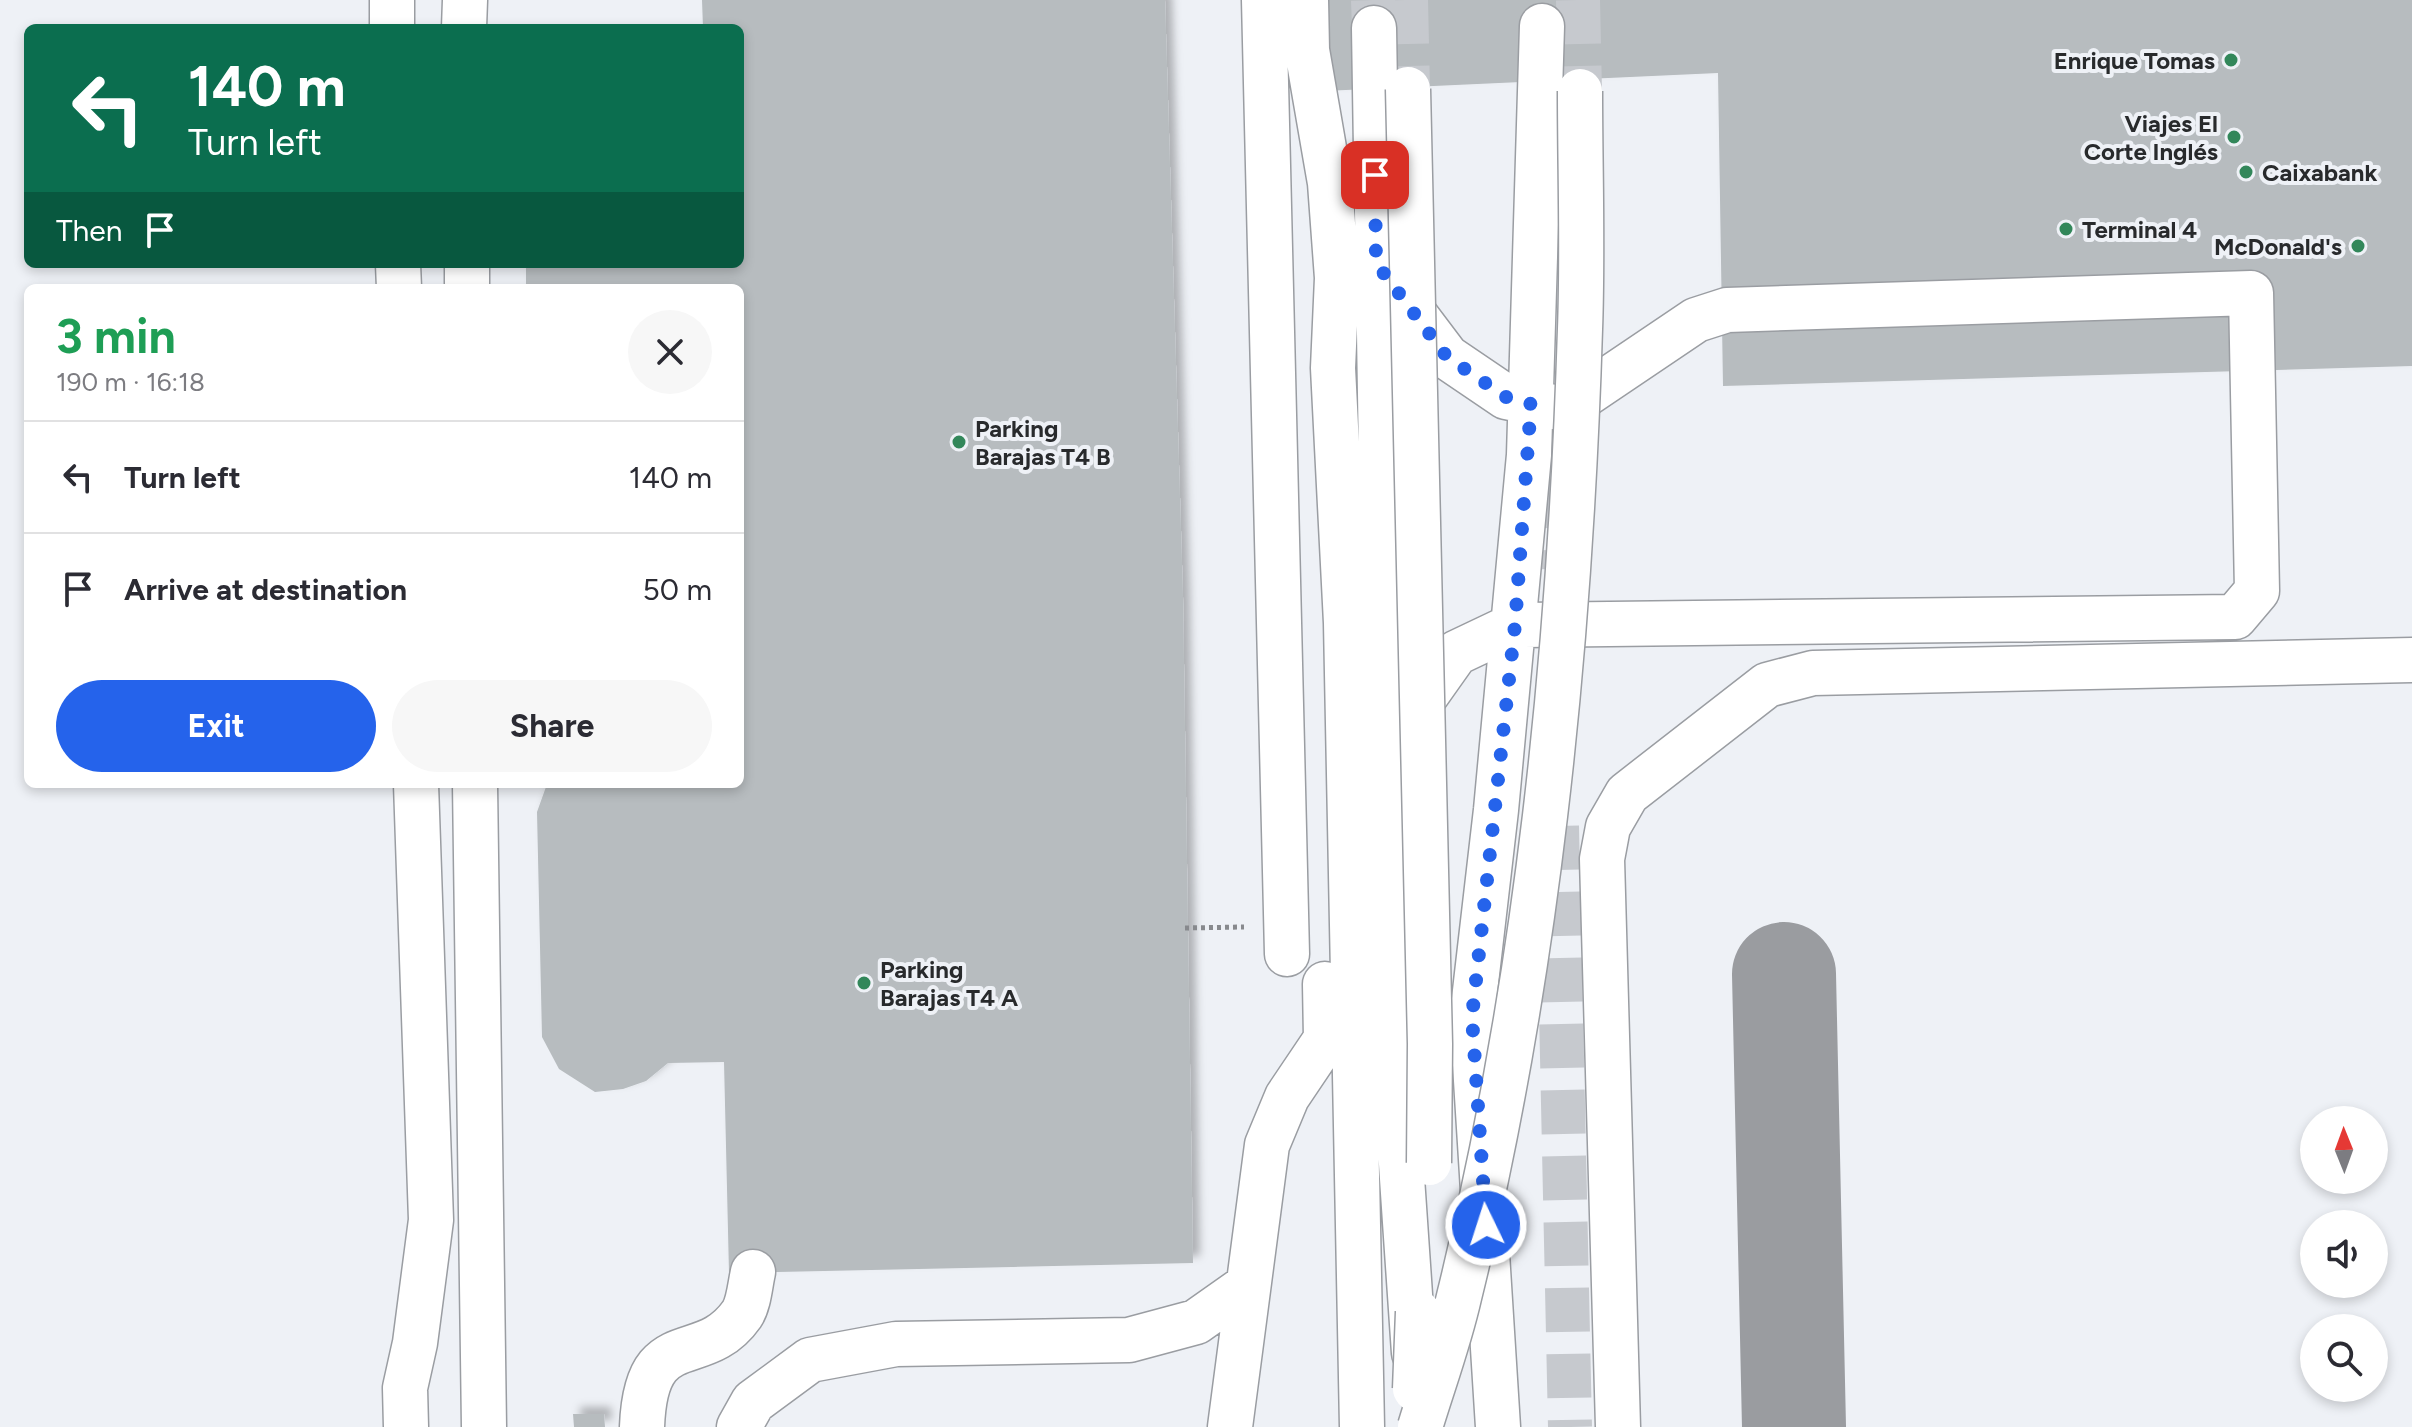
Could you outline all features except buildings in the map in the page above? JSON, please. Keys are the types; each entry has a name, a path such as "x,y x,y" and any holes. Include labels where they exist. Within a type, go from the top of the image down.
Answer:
{"street":[{"path":"392,0 392,24"},
{"path":"464,24 465,0"},
{"path":"1264,0 1287,954"},
{"path":"1306,0 1307,50 1330,183 1341,274 1385,778 1390,1003 1417,1427"},
{"path":"1498,1427 1472,1017 1515,625 1531,404 1542,26"},
{"path":"1362,1427 1346,623 1333,368 1341,274 1374,28"},
{"path":"1408,89 1430,1044 1429,1163 1417,1427"},
{"path":"1417,1427 1459,1299 1494,1139 1546,810 1561,668 1572,509 1580,326 1580,91"},
{"path":"1341,274 1447,357 1506,397 1564,409 1696,320 1727,310 2251,293 2257,591 2235,617 1515,625 1456,653 1405,725 1385,778"},
{"path":"1230,1427 1267,1145 1287,1097 1326,1039 1341,274"},
{"path":"1618,1427 1602,859 1608,827 1627,794 1767,685 1813,673 2412,660"},
{"path":"406,1427 405,1388 415,1343 431,1220 416,788"},
{"path":"475,788 484,1427"},
{"path":"642,1427 643,1393 660,1361 724,1334 744,1311 753,1272"},
{"path":"739,1427 753,1402 810,1360 896,1344 1129,1340 1196,1322 1247,1286"}],"path":[{"path":"1185,928 1221,928"}],"taxiway":[{"path":"1784,974 1794,1427"}],"tunnel":[{"path":"1373,0 1374,28"},
{"path":"1406,0 1408,89"},
{"path":"1578,0 1580,91"},
{"path":"1548,418 1551,569"},
{"path":"1557,826 1570,1427"}],"place":[{"name":"Enrique Tomas","path":"2231,60"},
{"name":"Viajes El Corte Inglés","path":"2234,137"},
{"name":"Caixabank","path":"2246,172"},
{"name":"Terminal 4","path":"2066,229"},
{"name":"McDonald's","path":"2358,246"},
{"name":"Parking Barajas T4 B","path":"959,442"},
{"name":"Parking Barajas T4 A","path":"864,983"}],"route":[{"path":"1375,175 1376,263 1447,357 1506,397 1531,404 1515,625 1472,1017 1486,1225"}]}
